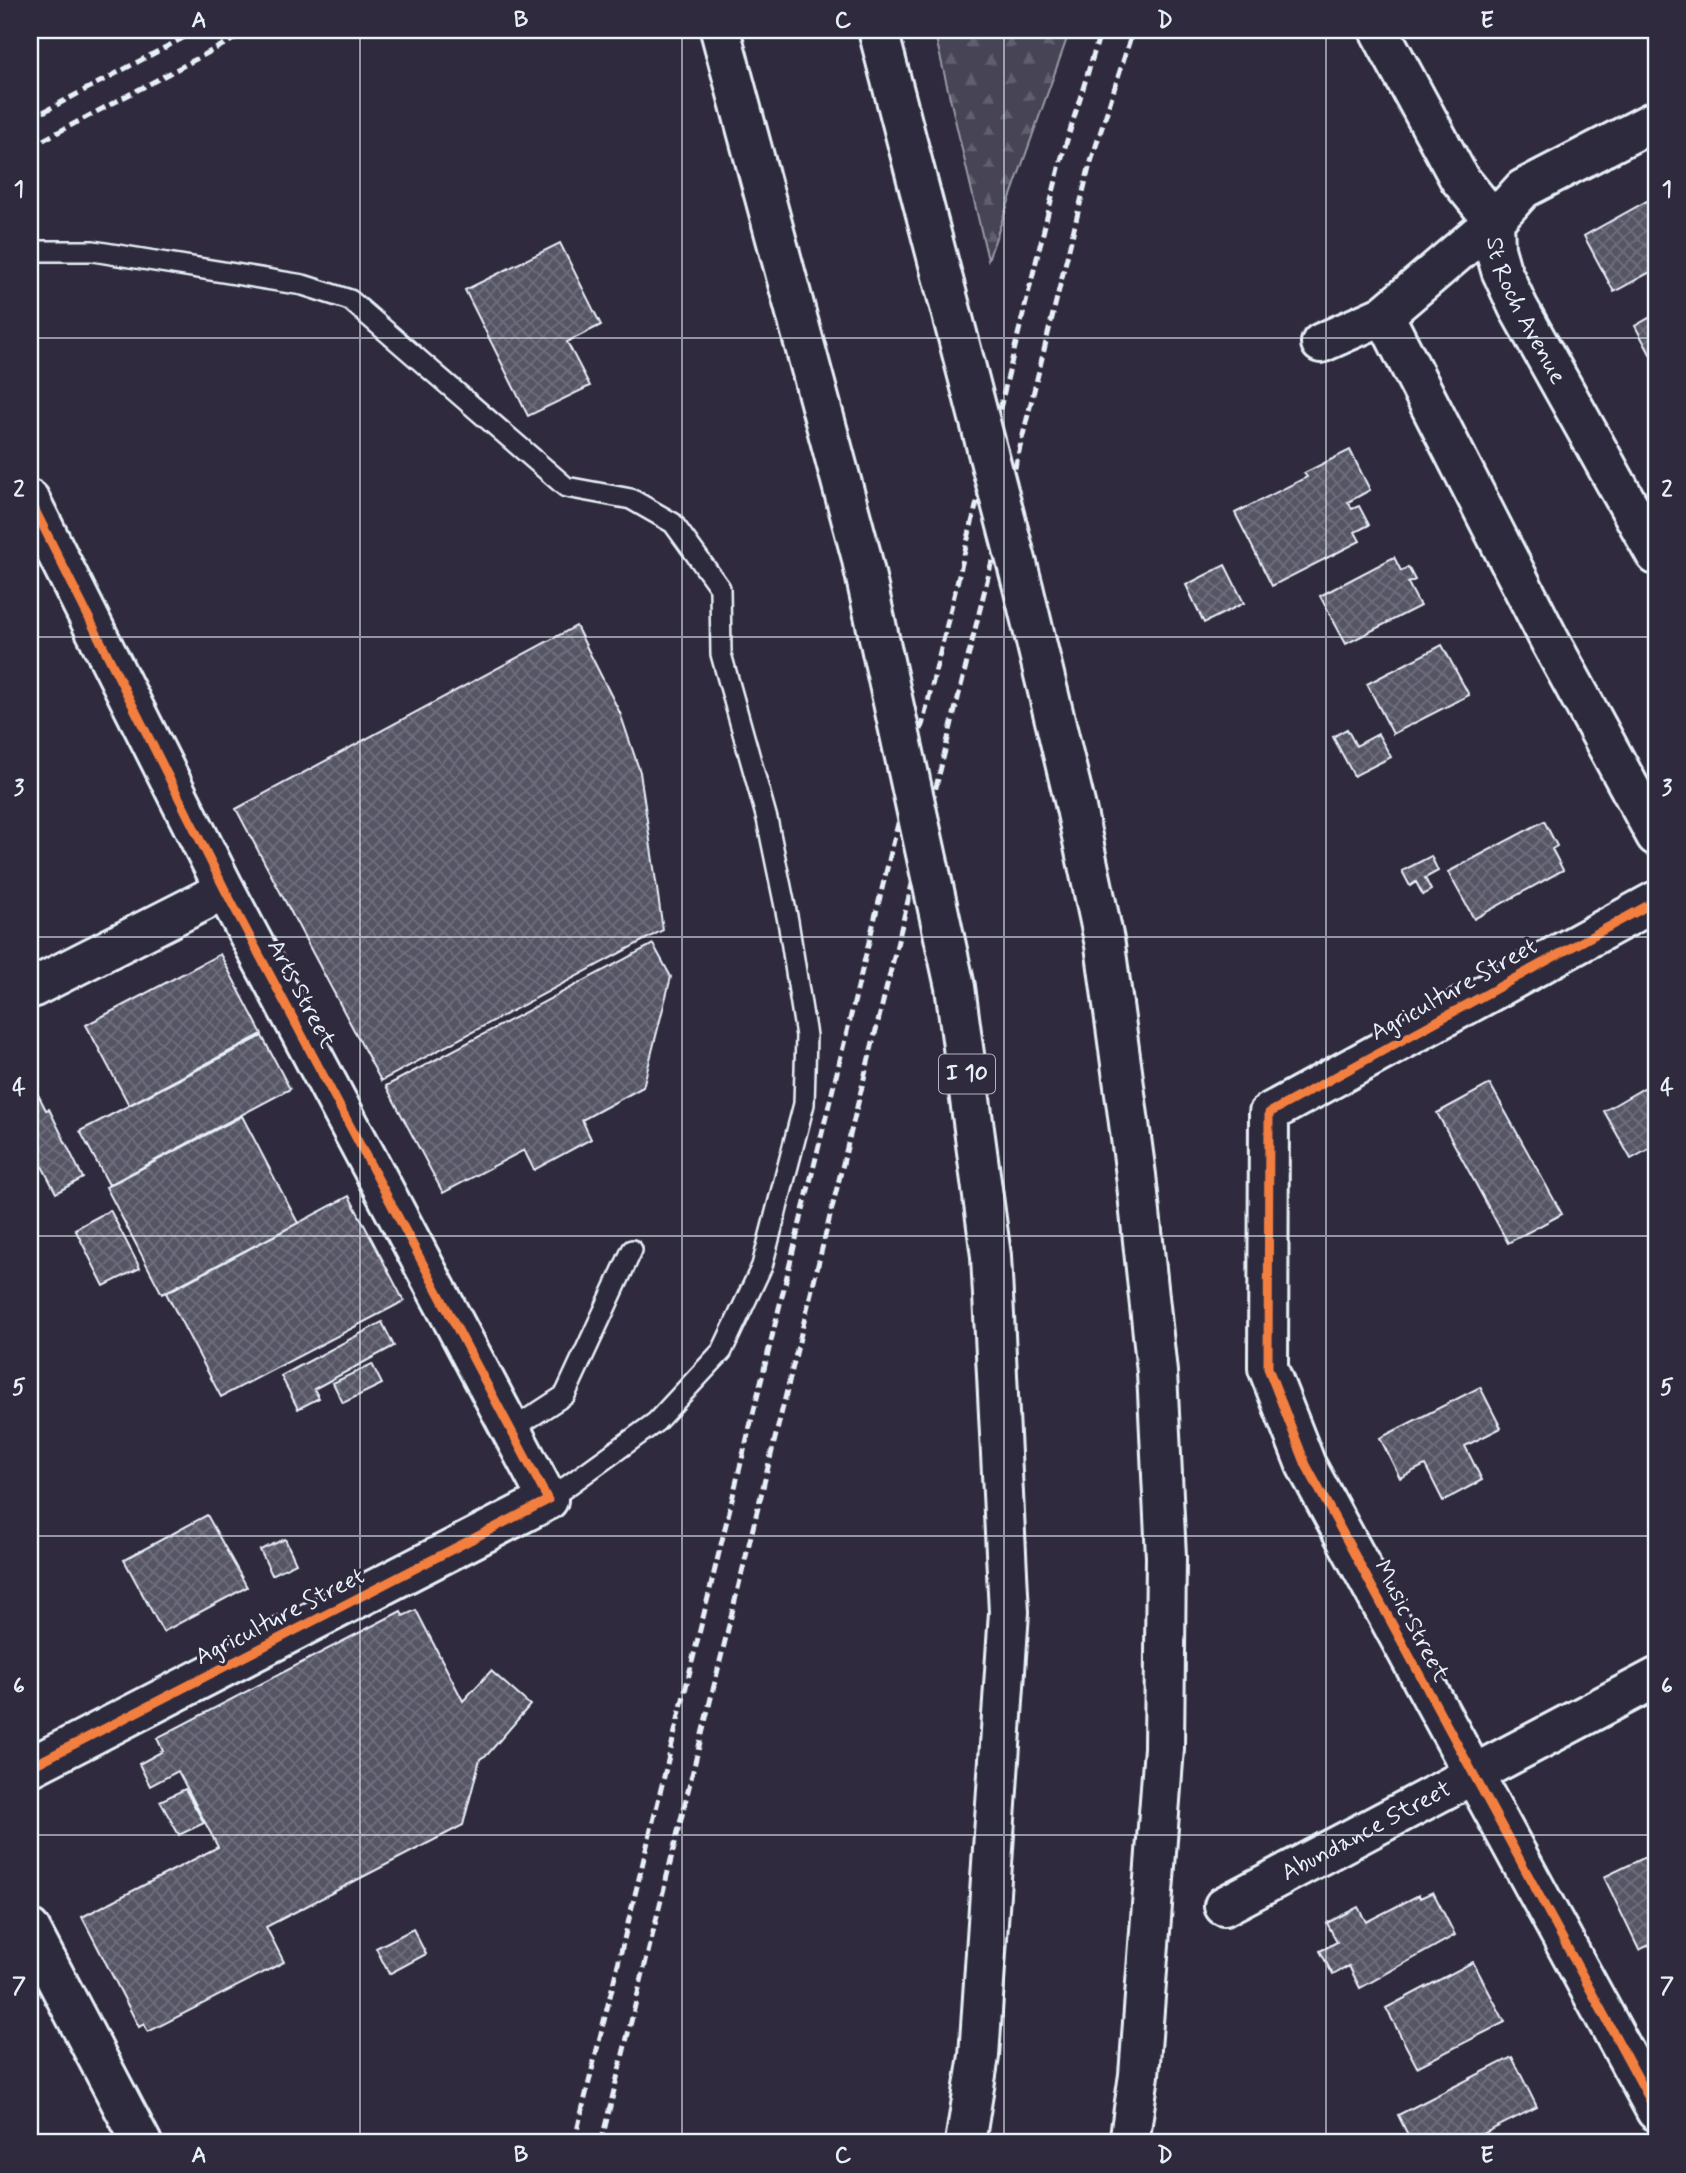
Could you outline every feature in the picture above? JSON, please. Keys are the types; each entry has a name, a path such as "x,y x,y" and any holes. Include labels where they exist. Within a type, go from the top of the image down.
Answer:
{"main road":[{"name":"I 10","path":"720,30 861,555 955,987 991,1256 1010,1612 979,2056 965,2143"},
{"path":"878,30 1020,573 1076,808 1105,946 1136,1175 1157,1373 1166,1570 1164,1748 1139,2075 1129,2143"},
{"name":"St Roch Avenue","path":"1379,30 1459,178 1494,221 1495,249 1501,270 1518,307 1656,555"},
{"path":"1321,342 1384,315 1494,221 1522,189 1656,120"},
{"path":"1384,315 1550,641 1656,836"},
{"name":"Arts Street","path":"30,500 225,890 548,1500"},
{"path":"30,989 225,890"},
{"name":"Agriculture Street","path":"1269,1113 1656,901"},
{"name":"Music Street","path":"1269,1113 1268,1368 1306,1465 1471,1774 1656,2110"},
{"name":"Agriculture Street","path":"30,1767 548,1500"},
{"name":"Abundance Street","path":"1224,1906 1656,1678"},
{"path":"30,1929 142,2143"}],"lane":[{"path":"30,251 93,251 303,285 350,300 566,487 631,499 673,523 720,588 721,654 767,818 790,934 806,1036 804,1104 762,1266 722,1351 656,1422 548,1500"},
{"path":"511,1430 565,1395 632,1250"}],"green space":[{"path":"934,30 1070,30 988,260"}],"building":[{"path":"1656,196 1656,269 1614,292 1584,236"},
{"path":"560,243 601,325 567,342 590,386 528,416 465,290"},
{"path":"1656,314 1656,365 1635,326"},
{"path":"1350,450 1370,490 1348,502 1352,509 1359,506 1369,525 1355,532 1360,541 1272,586 1235,513 1307,477 1304,473"},
{"path":"1394,557 1401,571 1408,567 1415,580 1408,583 1420,606 1346,644 1320,596"},
{"path":"1225,565 1244,603 1204,623 1186,585"},
{"path":"576,626 620,713 640,772 663,930 381,1081 236,809"},
{"path":"1442,645 1469,695 1393,734 1367,684"},
{"path":"1347,729 1356,746 1378,734 1391,757 1354,776 1333,737"},
{"path":"1544,821 1557,846 1552,849 1563,870 1474,919 1448,872"},
{"path":"1431,856 1438,871 1425,878 1431,890 1423,895 1416,882 1410,886 1402,871"},
{"path":"653,944 671,977 643,1087 582,1120 591,1139 534,1170 524,1150 443,1193 386,1086"},
{"path":"220,954 262,1034 129,1105 86,1025"},
{"path":"262,1036 290,1089 109,1185 80,1131"},
{"path":"30,1079 46,1110 49,1109 83,1178 56,1193 30,1143"},
{"path":"1656,1081 1656,1145 1631,1159 1604,1111"},
{"path":"1490,1084 1562,1214 1508,1243 1437,1113"},
{"path":"242,1116 298,1223 162,1294 106,1187"},
{"path":"349,1196 404,1301 221,1397 166,1293"},
{"path":"110,1210 140,1268 104,1286 75,1229"},
{"path":"382,1322 394,1346 314,1389 319,1398 298,1409 281,1376"},
{"path":"372,1364 382,1384 343,1403 333,1383"},
{"path":"1480,1387 1501,1428 1465,1446 1482,1480 1443,1501 1425,1465 1400,1478 1380,1438"},
{"path":"207,1515 247,1587 163,1632 124,1560"},
{"path":"285,1539 296,1563 272,1575 260,1550"},
{"path":"416,1610 463,1701 491,1671 530,1705 488,1754 480,1759 463,1825 266,1927 284,1962 148,2032 144,2024 139,2027 82,1917 218,1847 178,1771 150,1786 139,1764 163,1751 157,1738 401,1611 403,1616"},
{"path":"185,1789 204,1823 179,1835 160,1801"},
{"path":"1656,1852 1656,1942 1639,1950 1604,1877"},
{"path":"1433,1892 1455,1935 1360,1988 1349,1966 1333,1975 1320,1951 1337,1942 1327,1923 1358,1907 1366,1922 1419,1895 1420,1898"},
{"path":"413,1929 426,1954 389,1974 376,1948"},
{"path":"1473,1962 1505,2022 1417,2067 1386,2008"},
{"path":"1512,2057 1537,2107 1465,2143 1412,2143 1398,2115"}],"railway":[{"path":"30,119 198,30"},
{"path":"30,147 251,30"},
{"path":"574,2143 1061,160 1101,30"},
{"path":"601,2143 1089,168 1133,30"}],"cycle path":[{"path":"30,500 225,890 548,1500 30,1767"},
{"path":"1656,901 1269,1113 1268,1368 1306,1465 1656,2111"}]}
